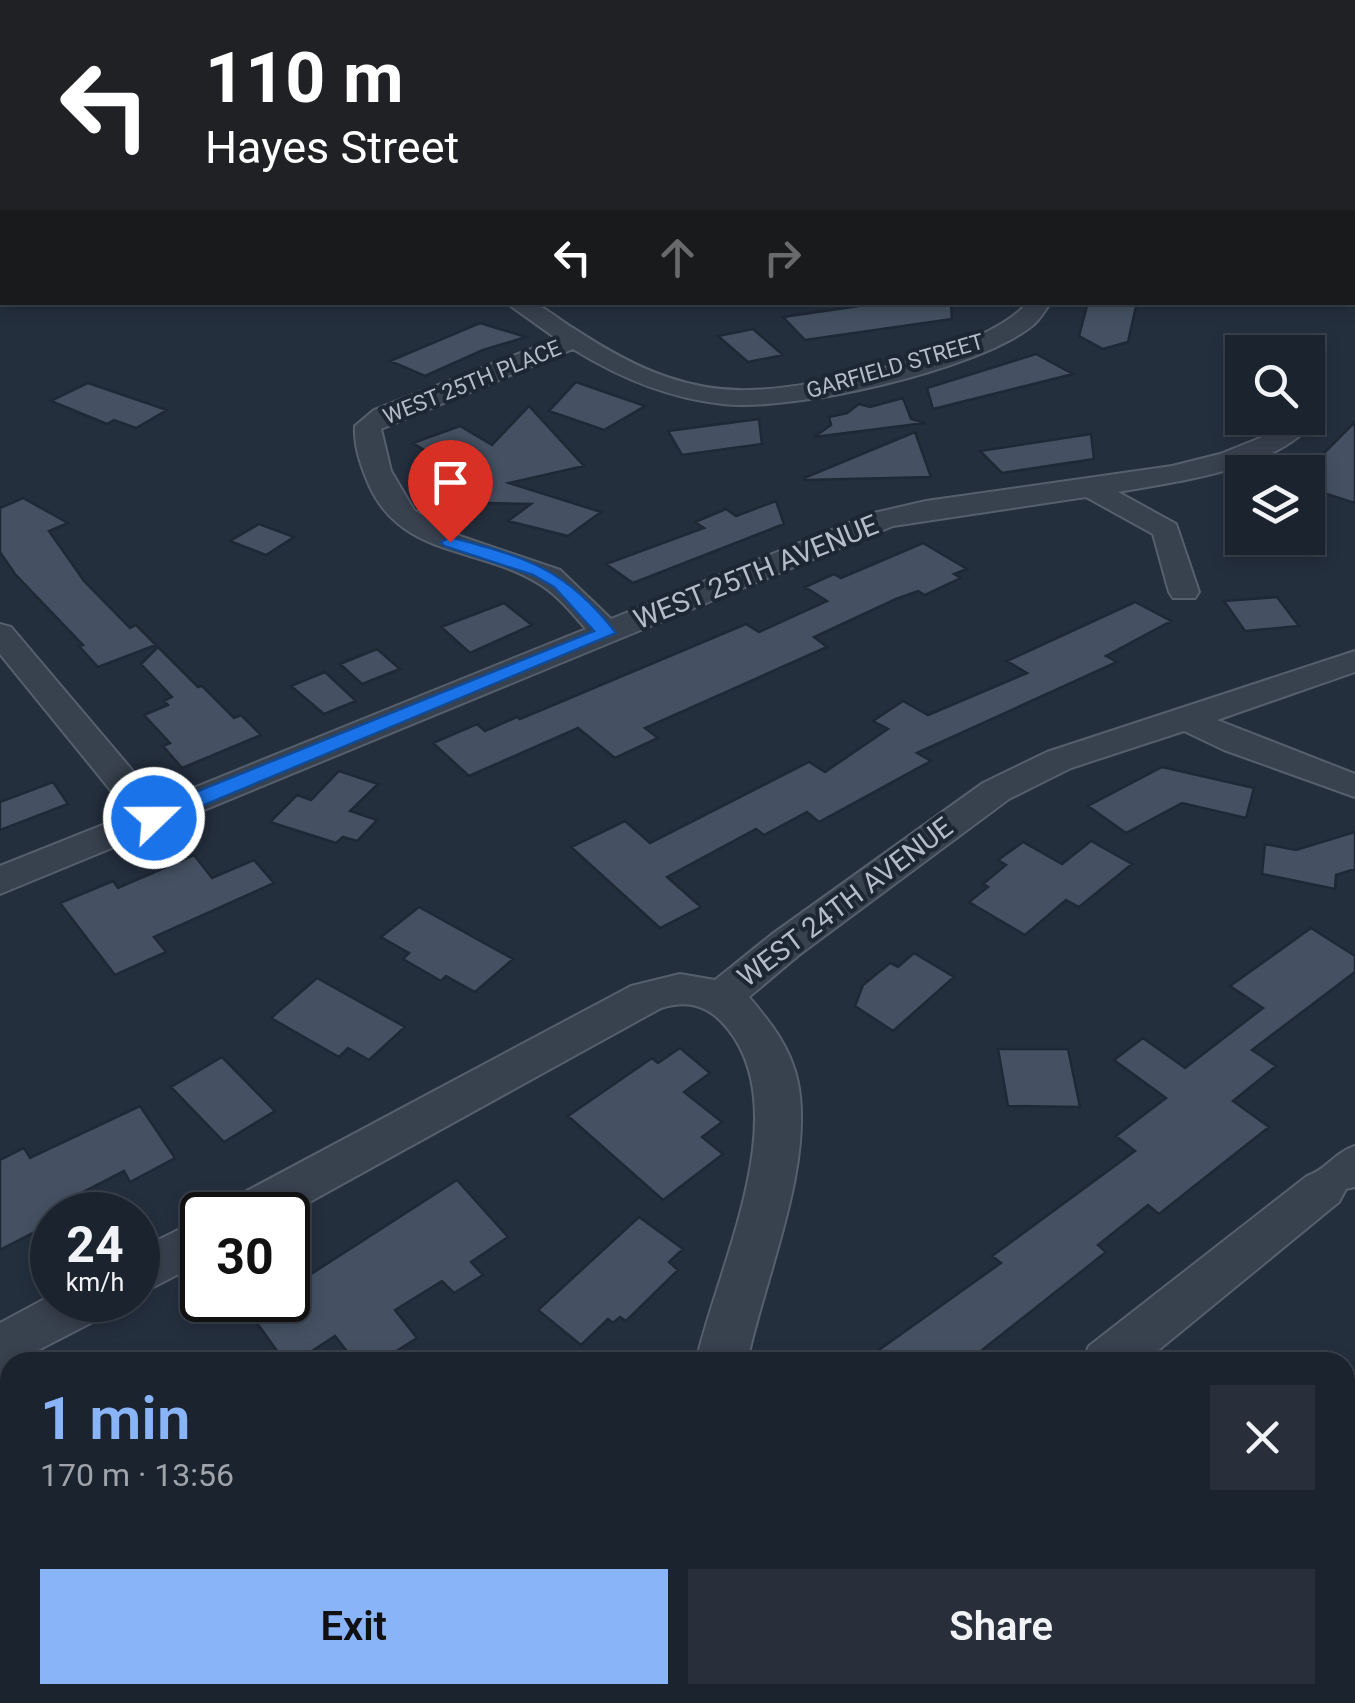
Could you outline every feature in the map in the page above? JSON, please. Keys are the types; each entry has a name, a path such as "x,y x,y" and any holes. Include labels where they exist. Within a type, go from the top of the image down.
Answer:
{"street":[{"name":"GARFIELD STREET","path":"521,305 577,339 671,386 750,398 794,394 944,357 1019,329 1037,314 1039,305"},
{"name":"WEST 25TH PLACE","path":"577,339 409,405 368,426 366,438 386,498 400,514 418,528 450,542 550,577 607,633"},
{"name":"WEST 25TH AVENUE","path":"0,880 897,515 933,506 1090,488 1247,453 1286,435"},
{"path":"1090,488 1166,530 1184,592"},
{"path":"0,634 154,818"},
{"name":"WEST 24TH AVENUE","path":"288,1192 646,997 688,988 722,997 996,790 1059,760 1355,661"},
{"path":"1186,719 1236,743 1355,786"},
{"path":"722,997 739,1011 764,1048 775,1082 780,1120 772,1169 725,1333 723,1352"},
{"path":"1120,1352 1342,1174"},
{"path":"0,1348 48,1322"}],"building":[{"path":"865,305 951,305 952,319 805,340 783,317"},
{"path":"1087,305 1136,305 1128,342 1103,349 1079,336"},
{"path":"480,323 526,337 483,350 425,376 390,361"},
{"path":"753,329 783,355 748,362 718,336"},
{"path":"1036,354 1073,374 933,409 927,388"},
{"path":"576,382 645,406 604,430 549,411"},
{"path":"88,383 167,410 136,428 114,420 107,424 51,401"},
{"path":"903,398 911,419 925,423 814,437 831,425 829,417 847,413 859,404 870,407"},
{"path":"529,406 584,466 509,483 601,512 568,536 508,521 531,504 448,502 453,493 434,481 453,474 448,471 454,469 413,443 460,426 492,445"},
{"path":"759,419 762,444 682,455 668,431"},
{"path":"1355,422 1355,503 1325,493 1322,455"},
{"path":"915,432 931,477 804,478"},
{"path":"1091,434 1094,459 1002,473 980,451"},
{"path":"23,498 68,523 49,531 84,581 130,628 136,625 156,645 98,667 79,646 83,645 15,574 0,552 0,508"},
{"path":"776,501 784,524 633,583 606,564 704,528 695,522 726,509 736,516"},
{"path":"259,524 294,537 266,555 230,541"},
{"path":"923,543 967,569 954,574 961,578 925,595 918,591 896,599 814,637 827,647 645,728 658,738 615,758 578,728 469,776 433,743 477,724 485,731 520,719 746,624 759,632 827,601 805,587 834,574 841,578"},
{"path":"1277,597 1299,626 1245,631 1224,601"},
{"path":"1135,602 1171,621 1106,656 1117,662 917,753 931,761 819,822 807,812 764,835 756,829 667,877 701,907 660,928 571,847 625,821 650,843 809,762 825,772 888,729 873,721 903,701 928,715 1027,673 1007,661"},
{"path":"504,603 532,625 470,653 441,627"},
{"path":"158,647 234,718 241,715 261,735 182,768 163,746 170,743 144,715 168,705 164,701 172,697 141,664"},
{"path":"377,649 400,669 362,684 340,664"},
{"path":"325,672 356,701 324,714 291,686"},
{"path":"1162,767 1254,788 1246,818 1182,803 1126,833 1088,806"},
{"path":"339,771 378,784 350,811 377,820 357,841 343,837 336,843 270,822 297,795 311,800"},
{"path":"53,782 68,804 0,830 0,802"},
{"path":"1355,832 1355,869 1336,875 1335,889 1262,874 1265,844 1296,850"},
{"path":"1091,841 1132,864 1079,907 1066,900 1025,935 969,902 1006,865 998,860 1023,842 1062,864"},
{"path":"194,855 212,878 254,860 274,883 154,937 166,952 115,975 60,903 113,881 118,888"},
{"path":"419,907 513,959 475,992 446,976 441,981 403,959 409,953 381,937"},
{"path":"1311,928 1355,956 1355,972 1252,1050 1276,1066 1233,1101 1269,1127 1159,1214 1148,1205 1098,1245 1106,1252 980,1352 876,1352 1001,1263 992,1256 1135,1151 1116,1136 1166,1098 1114,1060 1143,1038 1185,1068 1263,1008 1230,986"},
{"path":"914,953 954,977 893,1031 855,1006 863,985 890,963 898,967"},
{"path":"317,978 405,1027 369,1060 348,1048 339,1057 271,1018"},
{"path":"680,1048 710,1073 684,1092 722,1122 702,1137 723,1154 663,1200 568,1116 652,1058 658,1063"},
{"path":"998,1049 1068,1049 1080,1107 1008,1106"},
{"path":"222,1057 275,1111 224,1142 171,1087"},
{"path":"140,1106 175,1158 130,1182 124,1171 83,1192 30,1192 30,1234 0,1250 0,1160 24,1148 30,1158"},
{"path":"457,1180 508,1237 471,1262 483,1275 454,1293 442,1281 395,1310 417,1338 395,1352 347,1352 335,1336 310,1352 278,1352 257,1323 310,1322 310,1275"},
{"path":"639,1217 683,1249 669,1262 678,1270 626,1321 620,1317 613,1323 608,1319 581,1345 538,1310"}],"route":[{"path":"154,818 607,633 560,584 539,571 450,542"}]}
